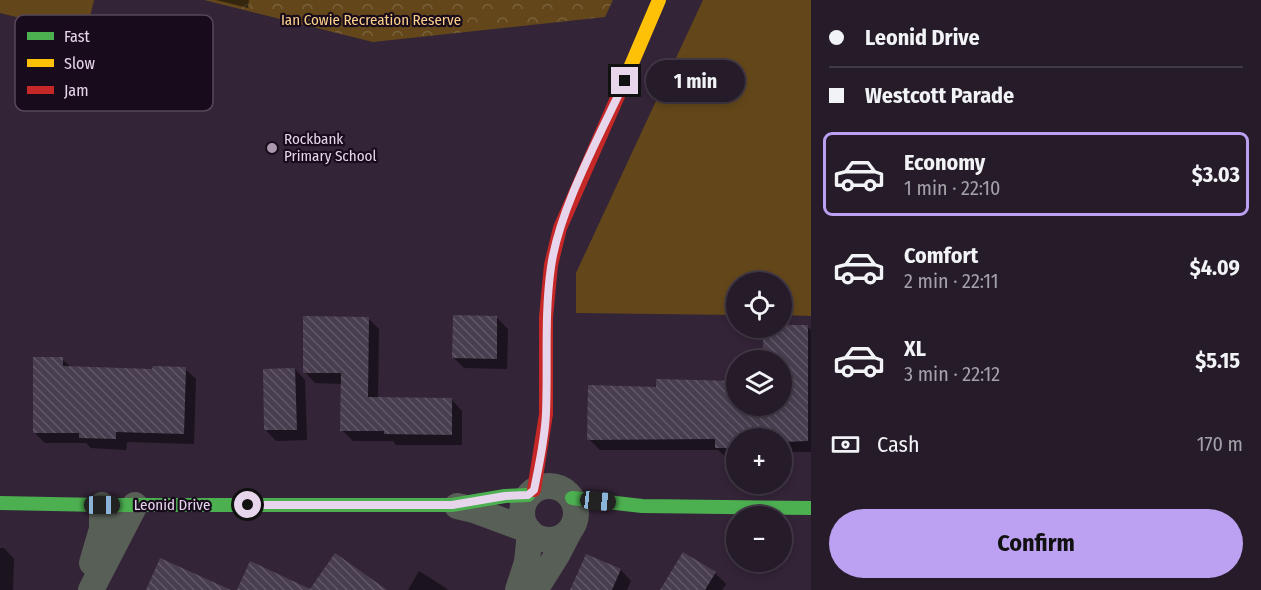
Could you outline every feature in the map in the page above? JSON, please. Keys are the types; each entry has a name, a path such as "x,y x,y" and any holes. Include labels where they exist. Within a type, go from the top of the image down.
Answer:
{"street":[{"path":"535,590 557,555 576,513 557,474 546,414 546,317 551,265 560,228 577,186 659,0"},
{"path":"546,414 531,493 522,512 523,522 529,531 545,540 554,540 587,521 642,506"},
{"path":"531,493 550,485 558,487 569,495 642,506 811,508"},
{"name":"Leonid Drive","path":"0,503 452,505 531,493"},
{"path":"92,588 90,576 102,529 102,505"},
{"path":"92,588 135,505"},
{"name":"Leonid Drive","path":"452,505 474,510 529,531"},
{"path":"518,590 527,562 529,531"}],"green space":[{"path":"0,0 94,0 90,15 15,17 0,13"},
{"name":"Ian Cowie Recreation Reserve","path":"204,0 613,0 605,17 373,42"},
{"path":"703,0 811,0 811,316 792,315 792,272 726,272 726,315 576,313 576,273"}],"building":[{"path":"453,315 497,316 497,359 452,358"},
{"path":"303,316 369,317 368,397 452,398 452,435 340,431 341,373 303,373"},
{"path":"792,325 808,325 808,441 792,442 792,428 726,428 726,448 715,448 715,439 587,440 588,385 656,387 656,379 726,381 726,416 792,416 792,350 763,350 763,338 792,338"},
{"path":"33,357 63,357 63,366 152,369 153,366 186,367 184,434 116,432 116,439 79,438 79,433 33,433"},
{"path":"295,368 297,430 264,430 263,369"},
{"path":"683,552 716,572 705,590 660,590"},
{"path":"335,553 387,590 237,590 250,561 310,589"},
{"path":"586,554 621,569 612,590 570,590"},
{"path":"160,558 231,590 146,590"}],"traffic: fast":[{"path":"0,503 452,505 505,496 528,495"},
{"path":"572,498 642,506 811,508"}],"traffic: slow":[{"path":"621,89 659,0"}],"traffic: jam":[{"path":"534,490 546,414 546,317 551,265 560,228 621,89"}],"place":[{"name":"Rockbank Primary School","path":"272,148"}],"route":[{"path":"248,505 452,505 505,496 528,495 534,490 546,414 546,317 551,265 560,228 625,81"}]}
